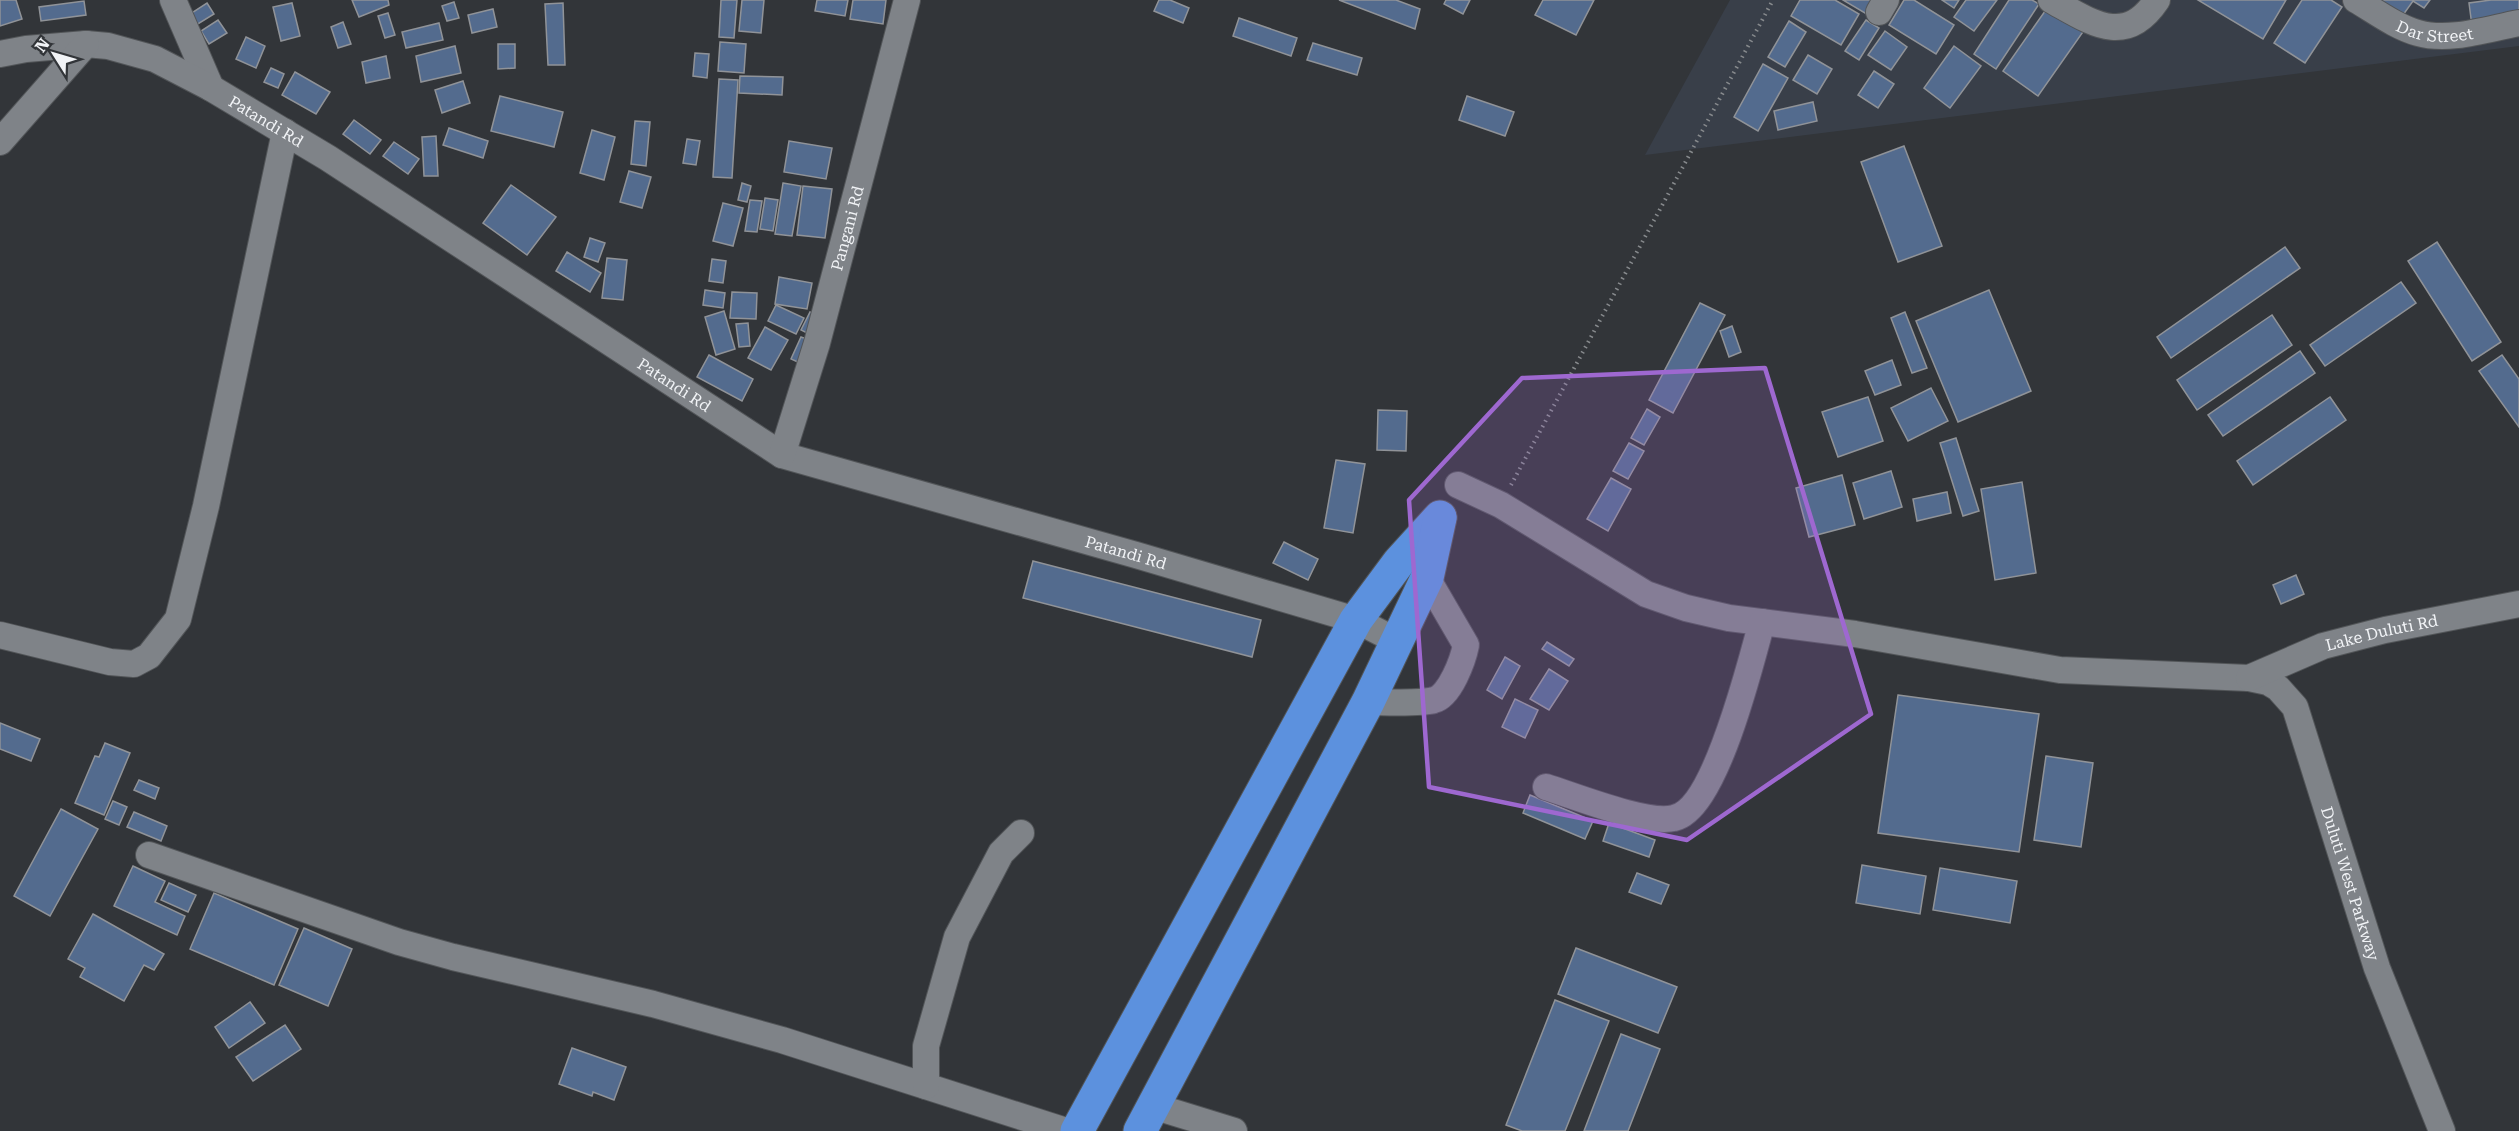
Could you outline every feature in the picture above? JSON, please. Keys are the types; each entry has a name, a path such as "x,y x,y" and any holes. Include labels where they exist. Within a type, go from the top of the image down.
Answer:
{"highway":[{"path":"1077,1131 1356,620 1398,562 1440,517 1427,578 1368,702 1147,1118"}],"street":[{"path":"173,0 211,88"},
{"name":"Pangani Rd","path":"782,455 817,343 907,0"},
{"path":"2051,0 2096,24 2124,28 2137,23 2149,12 2157,0"},
{"name":"Dar Street","path":"2356,0 2416,33 2430,35 2446,36 2519,23"},
{"path":"0,142 86,44"},
{"name":"Patandi Rd","path":"0,54 26,49 86,44 108,46 154,59 211,88 285,132 495,266 782,455 1356,620 1397,641"},
{"path":"0,635 110,662 134,664 149,656 178,619 206,506 285,132"},
{"path":"1458,484 1501,505 1646,594 1686,608 1729,618 1855,634 2060,670 2237,677"},
{"path":"1368,702 1435,700 1444,693 1463,660 1466,645 1427,578"},
{"name":"Lake Duluti Rd","path":"2237,677 2323,646 2385,630 2519,604"},
{"path":"1546,787 1620,811 1661,819 1676,818 1688,811 1708,784 1728,736 1762,622"},
{"name":"Duluti West Parkway","path":"2237,677 2268,682 2278,687 2295,707 2376,968 2442,1131"},
{"path":"926,1086 926,1046 957,937 1001,853 1021,833"},
{"path":"149,855 399,942 653,1004 782,1040 1066,1131"},
{"path":"1147,1118 1234,1131"}],"path":[{"path":"1501,505 1773,0"}],"highlighted area":[{"path":"1765,368 1871,714 1687,840 1429,787 1409,500 1522,378"}],"shaded area":[{"path":"1730,0 2519,0 2519,46 1645,155"}],"building":[{"path":"0,0 16,0 22,19 0,26"},
{"path":"352,0 388,0 389,5 359,17"},
{"path":"721,0 737,0 734,38 719,37"},
{"path":"742,0 764,0 761,33 739,31"},
{"path":"817,0 848,0 845,16 815,11"},
{"path":"853,0 886,0 883,24 850,19"},
{"path":"1159,0 1170,0 1189,8 1183,23 1154,11"},
{"path":"1339,0 1396,0 1420,9 1415,29"},
{"path":"1446,0 1470,0 1463,14 1444,4"},
{"path":"1543,0 1594,0 1576,35 1535,15"},
{"path":"1800,0 1835,0 1859,14 1841,45 1791,16"},
{"path":"1843,0 1880,0 1870,16"},
{"path":"1904,0 1914,0 1954,25 1936,54 1889,25"},
{"path":"1942,0 1959,0 1954,8"},
{"path":"1966,0 1997,0 1974,31 1954,17"},
{"path":"2009,0 2032,0 2039,4 1996,69 1974,54"},
{"path":"2198,0 2286,0 2263,39"},
{"path":"2302,0 2331,0 2342,7 2305,63 2274,43"},
{"path":"2380,0 2430,0 2424,8 2413,1 2403,15"},
{"path":"2519,0 2519,19 2472,26 2469,3"},
{"path":"84,1 86,15 41,21 39,7"},
{"path":"454,2 459,18 447,21 442,6"},
{"path":"207,3 214,14 193,27 187,16"},
{"path":"292,3 300,36 281,41 273,7"},
{"path":"563,3 565,65 548,65 545,4"},
{"path":"2050,4 2085,29 2038,96 2003,71"},
{"path":"493,9 497,27 472,33 468,15"},
{"path":"388,13 395,35 385,38 378,16"},
{"path":"1239,18 1297,38 1291,56 1233,36"},
{"path":"218,20 227,33 209,44 201,31"},
{"path":"1866,20 1879,28 1859,60 1845,51"},
{"path":"1789,21 1806,32 1785,67 1768,57"},
{"path":"343,22 351,44 338,48 331,27"},
{"path":"439,23 443,40 406,48 402,32"},
{"path":"1885,31 1907,47 1891,70 1868,55"},
{"path":"246,37 265,46 256,68 236,59"},
{"path":"720,42 746,44 744,73 718,71"},
{"path":"1313,43 1362,58 1357,75 1307,60"},
{"path":"498,44 515,44 515,68 498,69"},
{"path":"455,46 461,73 421,82 416,56"},
{"path":"1954,46 1981,66 1950,108 1924,88"},
{"path":"695,53 709,54 707,78 693,76"},
{"path":"1808,55 1832,69 1817,94 1793,80"},
{"path":"386,56 390,78 366,83 362,62"},
{"path":"1763,64 1788,78 1758,131 1734,117"},
{"path":"271,68 284,74 278,88 264,82"},
{"path":"1874,71 1894,84 1878,108 1858,95"},
{"path":"295,72 330,92 316,114 282,95"},
{"path":"740,76 783,77 782,95 739,93"},
{"path":"719,79 738,80 732,178 713,177"},
{"path":"463,81 470,103 442,113 435,90"},
{"path":"500,96 563,112 554,147 491,131"},
{"path":"1467,96 1514,112 1505,136 1459,120"},
{"path":"1813,102 1817,121 1778,130 1774,111"},
{"path":"354,120 381,140 370,154 343,134"},
{"path":"635,121 650,122 646,166 631,164"},
{"path":"449,128 488,141 483,158 443,145"},
{"path":"592,130 615,137 604,180 580,173"},
{"path":"436,136 438,176 424,176 422,137"},
{"path":"687,139 700,141 696,165 683,163"},
{"path":"789,141 832,148 826,179 784,172"},
{"path":"394,142 419,159 408,174 383,156"},
{"path":"1904,146 1942,246 1898,262 1861,162"},
{"path":"629,171 651,177 642,208 620,202"},
{"path":"742,183 751,186 747,202 738,200"},
{"path":"783,183 801,186 792,236 775,234"},
{"path":"511,185 556,217 527,255 483,223"},
{"path":"803,186 832,189 825,238 797,235"},
{"path":"765,198 778,200 773,231 760,229"},
{"path":"750,200 762,201 757,232 745,231"},
{"path":"723,203 743,208 733,246 713,241"},
{"path":"590,238 605,243 598,262 584,257"},
{"path":"2437,242 2501,342 2472,361 2408,261"},
{"path":"2285,247 2300,268 2171,358 2157,337"},
{"path":"567,252 601,273 590,292 556,271"},
{"path":"607,258 627,260 623,300 602,298"},
{"path":"712,259 726,261 723,283 709,281"},
{"path":"779,277 812,283 807,309 775,304"},
{"path":"2401,282 2416,303 2325,366 2310,345"},
{"path":"705,290 725,293 723,308 703,305"},
{"path":"1989,290 2031,391 1958,422 1916,321"},
{"path":"732,292 757,293 756,319 730,318"},
{"path":"1700,303 1725,315 1673,413 1649,400"},
{"path":"776,305 804,318 796,334 768,321"},
{"path":"724,311 735,349 716,355 705,317"},
{"path":"810,312 820,316 811,335 801,330"},
{"path":"1905,312 1927,368 1912,373 1891,318"},
{"path":"2272,315 2292,345 2197,410 2177,380"},
{"path":"748,323 750,346 739,347 736,324"},
{"path":"1732,326 1741,352 1729,357 1720,331"},
{"path":"765,327 788,340 771,370 748,358"},
{"path":"801,337 812,341 802,364 791,359"},
{"path":"2300,351 2315,373 2223,436 2208,415"},
{"path":"709,355 753,379 742,401 697,377"},
{"path":"2502,355 2519,379 2519,427 2479,371"},
{"path":"1892,360 1901,385 1875,395 1865,371"},
{"path":"1931,388 1948,421 1908,441 1891,408"},
{"path":"1868,397 1883,441 1838,457 1822,412"},
{"path":"2330,397 2346,420 2253,485 2237,461"},
{"path":"1647,409 1660,417 1644,445 1631,438"},
{"path":"1378,410 1407,411 1406,451 1377,450"},
{"path":"1956,438 1979,511 1963,516 1940,443"},
{"path":"1629,443 1644,451 1628,479 1613,471"},
{"path":"1336,460 1365,464 1353,533 1324,528"},
{"path":"1891,471 1902,507 1864,519 1853,483"},
{"path":"1842,475 1855,525 1809,537 1796,488"},
{"path":"1611,478 1631,489 1608,531 1587,519"},
{"path":"2022,482 2036,573 1995,580 1981,489"},
{"path":"1947,492 1951,513 1917,521 1913,499"},
{"path":"1284,542 1318,559 1308,580 1273,563"},
{"path":"1033,561 1261,620 1252,657 1023,598"},
{"path":"2296,575 2304,594 2281,604 2273,585"},
{"path":"1547,642 1574,659 1569,666 1542,649"},
{"path":"1505,657 1520,666 1502,699 1487,690"},
{"path":"1549,669 1568,681 1549,710 1530,699"},
{"path":"1898,695 2039,714 2019,852 1878,833"},
{"path":"1515,699 1538,710 1525,738 1502,727"},
{"path":"0,723 40,739 31,761 0,749"},
{"path":"105,743 130,753 104,815 75,803 95,756 99,757"},
{"path":"2046,756 2093,763 2081,847 2034,840"},
{"path":"139,780 159,788 155,799 134,790"},
{"path":"1530,795 1593,821 1585,839 1523,813"},
{"path":"113,801 127,807 119,825 105,819"},
{"path":"61,809 98,829 50,916 14,896"},
{"path":"134,812 167,826 161,841 127,827"},
{"path":"1609,823 1655,840 1649,857 1603,841"},
{"path":"1862,865 1926,876 1920,914 1856,903"},
{"path":"133,866 165,881 155,902 185,916 177,935 114,906"},
{"path":"1940,868 2017,881 2010,923 1933,910"},
{"path":"1637,873 1669,885 1661,904 1629,892"},
{"path":"169,883 196,895 188,912 161,900"},
{"path":"214,893 298,929 274,985 190,949"},
{"path":"93,914 164,954 154,970 144,965 124,1001 80,977 85,968 68,959"},
{"path":"304,928 352,949 328,1006 279,985"},
{"path":"1576,948 1677,987 1658,1033 1558,994"},
{"path":"1555,1000 1609,1021 1565,1131 1522,1131 1506,1125"},
{"path":"250,1002 265,1023 229,1048 215,1027"},
{"path":"285,1025 301,1049 253,1081 236,1057"},
{"path":"1621,1034 1660,1049 1628,1131 1584,1131"},
{"path":"572,1048 626,1067 614,1100 593,1092 592,1096 559,1084"}]}
